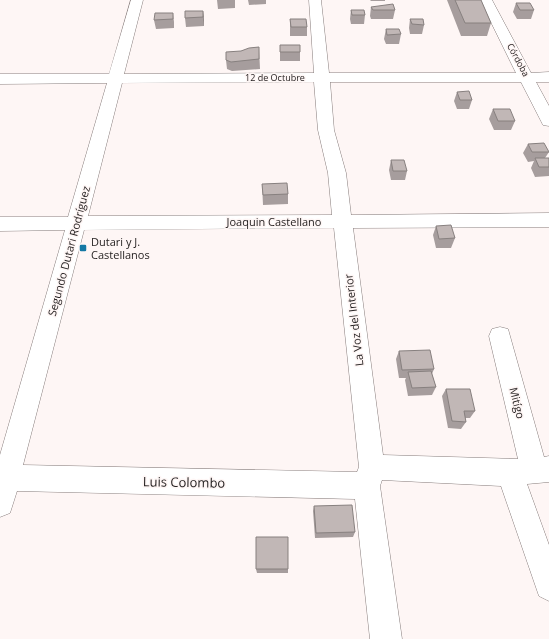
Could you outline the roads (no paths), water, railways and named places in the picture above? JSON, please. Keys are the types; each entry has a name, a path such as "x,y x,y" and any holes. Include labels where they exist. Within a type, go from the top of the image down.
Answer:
{"street":[{"name":"Segundo Dutari Rodríguez","path":"0,503 3,478 77,223 137,0"},
{"name":"La Voz del Interior","path":"315,0 326,130 337,173 386,639"},
{"name":"Córdoba","path":"486,0 549,121"},
{"name":"12 de Octubre","path":"0,79 549,77"},
{"name":"Joaquin Castellano","path":"0,224 549,220"},
{"name":"Mitígo","path":"500,336 531,470 549,586"},
{"name":"Luis Colombo","path":"3,478 370,476 531,470"}],"place":[{"name":"Dutari y J. Castellanos","path":"83,248"}]}
